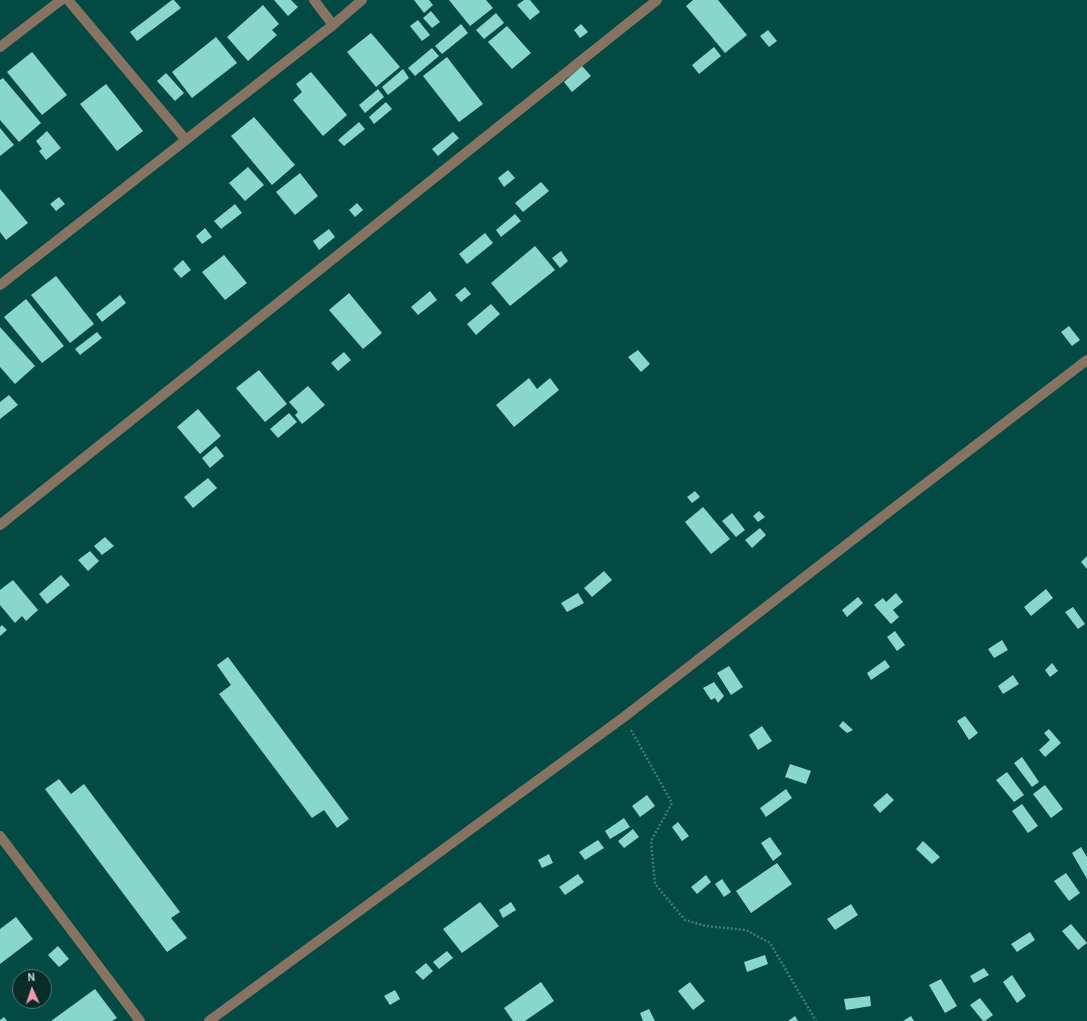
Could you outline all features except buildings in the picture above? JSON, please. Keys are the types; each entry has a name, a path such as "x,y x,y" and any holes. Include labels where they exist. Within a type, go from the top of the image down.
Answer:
{"street":[{"path":"0,47 61,0"},
{"path":"68,0 186,140"},
{"path":"314,0 333,25"},
{"path":"0,285 333,25 362,0"},
{"path":"0,525 657,0"},
{"path":"210,1021 624,717 1087,360"},
{"path":"0,836 140,1021"}],"path":[{"path":"624,717 672,803 651,841 655,884 685,920 706,926 746,930 770,943 816,1021"}]}
